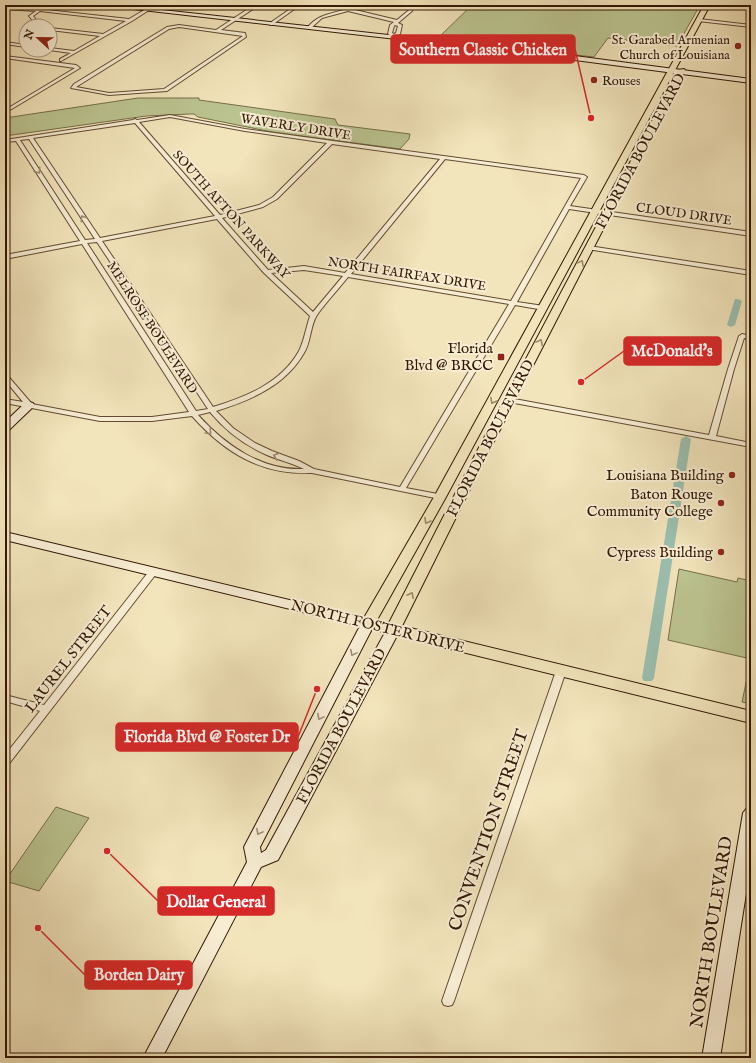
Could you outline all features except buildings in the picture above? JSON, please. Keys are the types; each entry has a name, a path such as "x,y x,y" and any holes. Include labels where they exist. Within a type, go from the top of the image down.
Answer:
{"main road":[{"path":"707,5 715,7"},
{"name":"FLORIDA BOULEVARD","path":"368,623 512,367 707,5"},
{"path":"703,29 709,19"},
{"name":"FLORIDA BOULEVARD","path":"393,630 509,400 686,63"},
{"path":"650,111 660,112"},
{"path":"556,285 568,287"},
{"path":"512,367 526,369"},
{"name":"NORTH FOSTER DRIVE","path":"368,623 751,717"}],"street":[{"path":"101,5 393,36 751,81"},
{"path":"217,31 245,35 164,90 109,94 74,88 76,85 168,28 176,26 217,31 257,5"},
{"path":"272,24 298,5"},
{"path":"349,10 356,5"},
{"path":"393,36 390,34 392,25 406,15 412,6 403,5"},
{"path":"5,8 40,10 131,20"},
{"path":"33,18 31,16 40,10"},
{"path":"61,60 147,10"},
{"path":"309,28 326,13 349,10 396,22 400,25 398,34 393,36"},
{"path":"699,20 709,19 751,26"},
{"path":"58,30 104,35"},
{"path":"5,43 18,45"},
{"path":"58,50 75,52"},
{"path":"5,57 76,66 78,68 5,112"},
{"name":"WAVERLY DRIVE","path":"5,141 135,120 170,116 182,117 246,130 584,177 567,207"},
{"name":"SOUTH AFTON PARKWAY","path":"135,120 266,272 313,316"},
{"name":"MELROSE BOULEVARD","path":"30,137 212,410 238,437 268,453 302,464 312,471"},
{"name":"MELROSE BOULEVARD","path":"17,139 194,414 212,434 238,453 284,471 297,473 312,471 440,497"},
{"path":"5,257 219,217 250,209 274,198 331,142"},
{"path":"5,400 99,419 144,420 194,414 212,410 249,397 279,380 301,353 313,316 442,158"},
{"path":"402,489 513,303 567,207"},
{"name":"CLOUD DRIVE","path":"567,207 751,234"},
{"path":"589,248 751,273"},
{"name":"NORTH FAIRFAX DRIVE","path":"266,272 304,268 544,308"},
{"path":"712,438 730,368 742,336 751,338"},
{"path":"5,376 29,405"},
{"path":"509,400 751,445"},
{"path":"5,428 29,405"},
{"name":"NORTH FOSTER DRIVE","path":"5,536 368,623"},
{"name":"LAUREL STREET","path":"5,762 153,572"},
{"name":"FLORIDA BOULEVARD","path":"368,623 252,847 255,862 272,855 393,630"},
{"name":"CONVENTION STREET","path":"448,1001 561,671"},
{"path":"5,698 47,709"},
{"name":"NORTH BOULEVARD","path":"711,1058 751,813"},
{"path":"152,1058 255,862"}],"green space":[{"path":"472,5 700,5 677,46 608,38 594,57 436,40"},
{"path":"138,98 199,98 199,100 335,119 338,125 410,134 409,139 400,149 272,132 198,117 194,114 190,114 146,116 5,136 5,118"},
{"path":"679,569 737,582 738,578 751,581 751,659 668,640"},
{"path":"751,659 751,704 742,702"},
{"path":"56,807 89,818 39,891 5,881"}],"waterway":[{"path":"731,325 738,301"},
{"path":"648,678 686,439"}],"place":[{"name":"St. Garabed Armenian Church of Louisiana","path":"738,46"},
{"name":"Rouses","path":"594,80"},
{"name":"Southern Classic Chicken","path":"591,118"},
{"name":"Florida Blvd @ BRCC","path":"501,357"},
{"name":"McDonald's","path":"581,382"},
{"name":"Louisiana Building","path":"732,475"},
{"name":"Baton Rouge Community College","path":"721,503"},
{"name":"Cypress Building","path":"721,552"},
{"name":"Florida Blvd @ Foster Dr","path":"317,689"},
{"name":"Dollar General","path":"107,851"},
{"name":"Borden Dairy","path":"38,928"}]}
